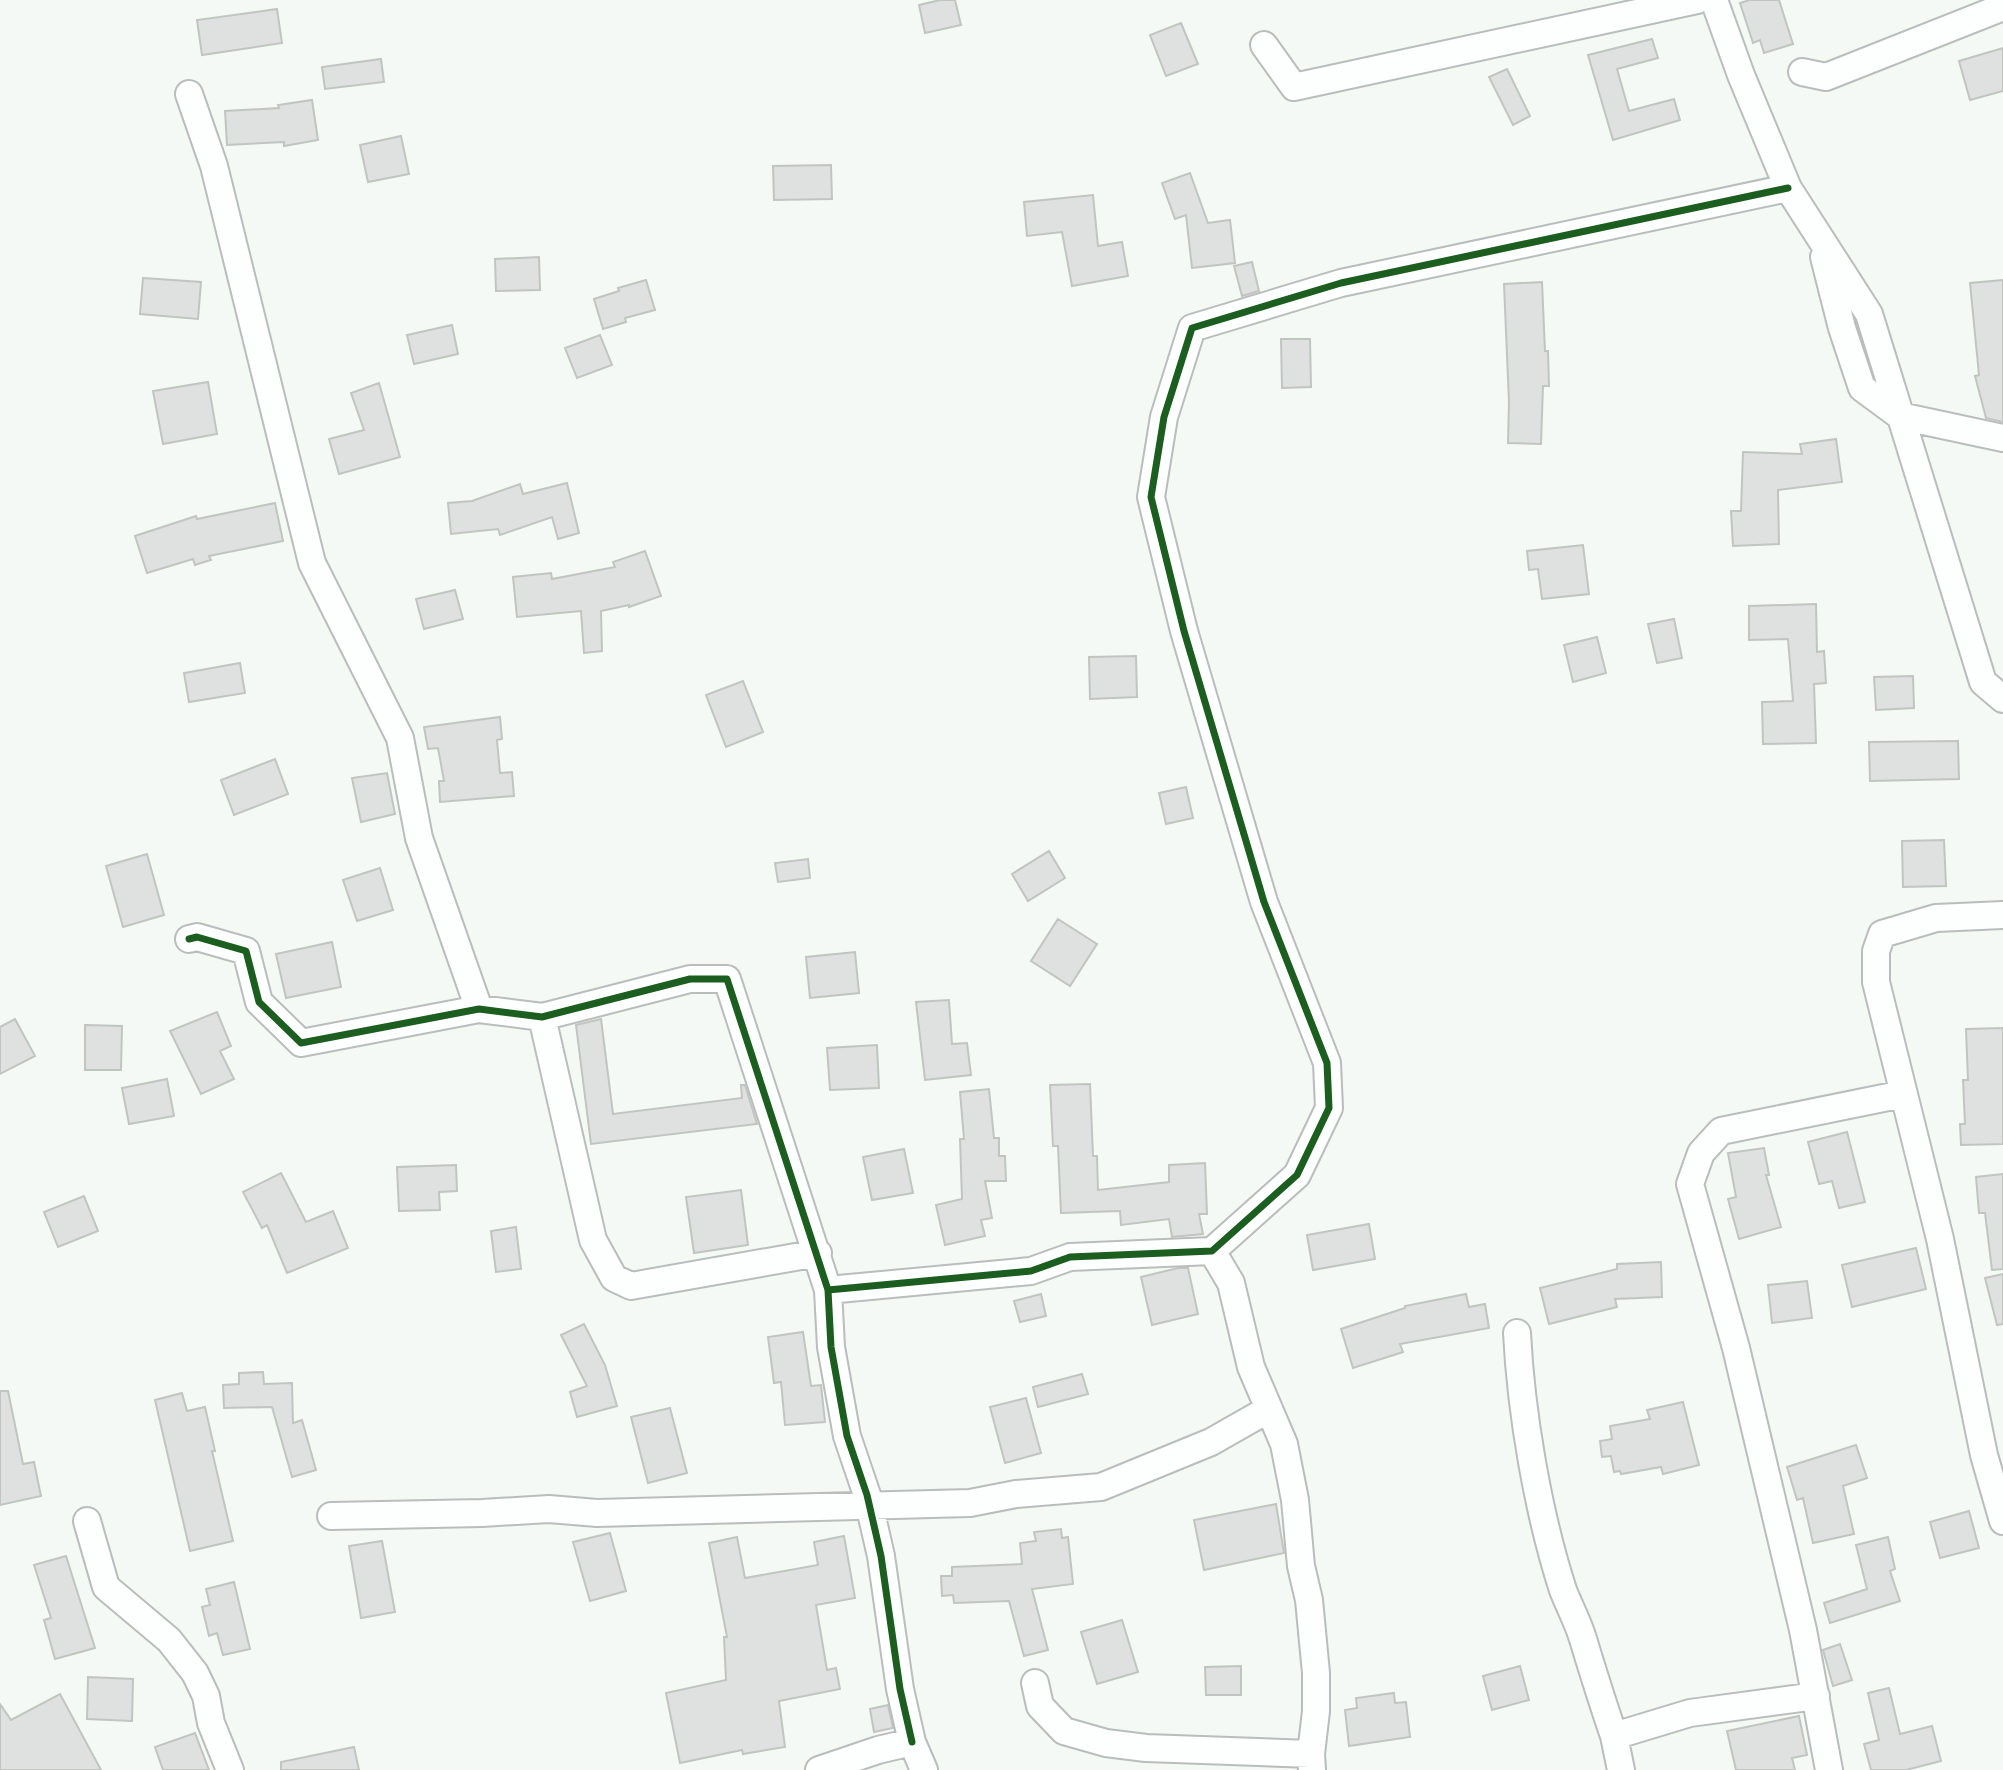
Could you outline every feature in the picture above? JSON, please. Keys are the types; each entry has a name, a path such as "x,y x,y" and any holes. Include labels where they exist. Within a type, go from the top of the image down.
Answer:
{"street":[{"path":"1264,45 1294,87 1697,0"},
{"path":"1714,0 1741,75 1788,188 1869,314 1983,682 2003,699"},
{"path":"1802,72 1826,77 2003,7"},
{"path":"190,94 214,166 312,563 400,738 419,838 479,1009"},
{"path":"828,1290 1031,1270 1070,1257 1213,1251 1297,1175 1329,1108 1327,1063 1264,902 1184,631 1151,497 1164,418 1192,328 1341,283 1788,188"},
{"path":"1900,416 2003,438"},
{"path":"2003,915 1936,918 1882,934 1876,951 1875,982 1940,1239 1984,1455 2003,1521"},
{"path":"190,939 197,937 246,951 259,1002 301,1043 479,1009 542,1017 690,979 727,979 828,1290 831,1347 837,1368 847,1436 881,1556 900,1689 912,1742 924,1770"},
{"path":"542,1017 593,1241 614,1278 631,1286 818,1253"},
{"path":"1829,1770 1803,1630 1736,1348 1690,1184 1701,1153 1721,1131 1903,1094"},
{"path":"1035,1683 1040,1706 1064,1731 1106,1743 1312,1762 1316,1673 1309,1600 1301,1566 1299,1527 1286,1455 1251,1367 1231,1283 1213,1251"},
{"path":"1517,1333 1530,1448 1547,1531 1563,1590 1582,1637 1614,1736 1621,1770"},
{"path":"331,1516 549,1509 597,1513 970,1503 1016,1494 1101,1487 1211,1442 1269,1409"},
{"path":"87,1521 106,1587 169,1640 195,1673 206,1696 211,1723 230,1770"},
{"path":"1614,1736 1690,1713 1815,1696"},
{"path":"819,1770 878,1750 912,1742"}],"building":[{"path":"955,0 961,25 925,33 919,5"},
{"path":"1750,0 1779,0 1793,44 1764,53 1760,40 1753,43 1740,3"},
{"path":"277,9 282,43 202,55 197,20"},
{"path":"1181,23 1198,64 1166,76 1150,35"},
{"path":"1652,39 1658,58 1617,69 1629,111 1674,99 1680,120 1613,140 1588,55"},
{"path":"2003,48 2003,91 1970,100 1959,61"},
{"path":"381,59 384,82 325,89 322,67"},
{"path":"1507,69 1530,116 1513,125 1489,77"},
{"path":"312,100 318,140 284,146 284,142 227,145 225,111 279,108 278,105"},
{"path":"401,136 409,174 368,182 360,145"},
{"path":"831,165 832,199 774,200 773,166"},
{"path":"1190,173 1208,223 1230,220 1235,263 1192,268 1186,215 1175,219 1162,183"},
{"path":"1093,195 1098,246 1122,242 1128,276 1072,286 1062,232 1027,236 1024,202"},
{"path":"539,257 540,290 496,291 495,259"},
{"path":"1252,262 1259,291 1242,296 1234,266"},
{"path":"143,278 201,282 198,319 140,314"},
{"path":"646,280 655,310 625,318 626,322 603,329 594,299"},
{"path":"2003,280 2003,422 1986,418 1975,376 1979,375 1970,283"},
{"path":"1542,282 1549,386 1543,386 1541,444 1508,443 1504,284"},
{"path":"452,325 458,354 414,364 407,335"},
{"path":"600,335 612,365 577,378 565,348"},
{"path":"1281,339 1310,339 1311,387 1282,388"},
{"path":"208,382 217,434 163,444 153,391"},
{"path":"379,383 400,457 339,474 329,439 364,430 351,393"},
{"path":"1836,439 1842,482 1778,490 1779,544 1733,546 1731,511 1741,511 1743,452 1802,454 1800,444"},
{"path":"567,483 579,533 558,539 552,517 500,535 498,529 451,534 448,503 472,501 520,484 523,494"},
{"path":"275,503 283,541 209,556 211,560 195,565 193,559 147,573 135,536 196,516 197,519"},
{"path":"1583,545 1589,594 1542,599 1538,569 1529,570 1527,551"},
{"path":"645,551 661,596 629,607 601,611 602,651 584,653 581,611 517,617 513,577 551,573 552,579 615,567 613,562"},
{"path":"455,590 463,619 424,629 416,599"},
{"path":"1816,604 1817,652 1824,651 1826,683 1814,684 1816,743 1763,744 1762,702 1793,701 1788,639 1749,640 1749,606"},
{"path":"1674,619 1682,658 1657,663 1648,624"},
{"path":"1597,637 1606,673 1573,682 1564,645"},
{"path":"1136,656 1137,697 1090,699 1089,657"},
{"path":"240,663 245,693 189,702 184,673"},
{"path":"1913,676 1914,708 1876,710 1874,677"},
{"path":"743,681 763,732 726,747 706,695"},
{"path":"500,717 502,739 497,740 500,773 512,772 514,796 440,802 439,781 444,781 438,748 428,749 424,727"},
{"path":"1958,741 1959,779 1870,781 1869,742"},
{"path":"275,759 288,794 234,815 221,780"},
{"path":"387,773 395,814 361,822 352,778"},
{"path":"1186,787 1193,818 1166,824 1159,793"},
{"path":"1944,840 1946,886 1903,887 1902,841"},
{"path":"1049,851 1065,878 1028,901 1012,874"},
{"path":"147,854 164,915 123,927 106,866"},
{"path":"808,859 810,878 778,882 775,863"},
{"path":"380,868 393,910 357,921 343,880"},
{"path":"1058,919 1097,944 1070,986 1031,961"},
{"path":"332,942 341,987 286,998 276,954"},
{"path":"855,952 859,993 810,998 806,957"},
{"path":"949,1000 952,1044 967,1043 971,1075 925,1080 916,1002"},
{"path":"217,1012 231,1046 220,1051 234,1079 201,1094 170,1031"},
{"path":"15,1019 35,1056 0,1074 0,1027"},
{"path":"601,1019 613,1114 742,1098 741,1085 745,1085 757,1124 591,1144 576,1025"},
{"path":"85,1025 122,1026 121,1070 85,1070"},
{"path":"2003,1028 2003,1144 1961,1145 1960,1124 1965,1124 1963,1080 1968,1080 1966,1029"},
{"path":"877,1045 879,1088 830,1090 827,1048"},
{"path":"167,1079 174,1116 129,1124 122,1088"},
{"path":"1090,1084 1093,1156 1097,1156 1098,1190 1169,1182 1169,1165 1205,1163 1207,1214 1199,1214 1203,1234 1172,1237 1169,1219 1121,1225 1120,1211 1061,1213 1058,1146 1053,1146 1050,1085"},
{"path":"989,1089 994,1138 999,1138 999,1156 1005,1156 1006,1181 985,1181 992,1218 981,1220 985,1236 945,1245 936,1205 962,1199 960,1139 964,1139 960,1092"},
{"path":"1847,1132 1865,1202 1839,1208 1832,1181 1819,1184 1808,1142"},
{"path":"1764,1148 1769,1175 1766,1175 1781,1227 1739,1239 1728,1199 1736,1197 1728,1153"},
{"path":"904,1149 913,1193 872,1200 863,1157"},
{"path":"456,1165 457,1191 439,1192 440,1210 399,1211 397,1167"},
{"path":"281,1173 306,1222 333,1211 348,1248 287,1273 267,1225 262,1228 243,1192"},
{"path":"2003,1174 2003,1269 1992,1270 1985,1213 1979,1213 1976,1177"},
{"path":"741,1190 748,1245 694,1253 686,1197"},
{"path":"84,1196 98,1231 58,1247 44,1212"},
{"path":"1369,1224 1375,1259 1313,1270 1307,1235"},
{"path":"516,1227 521,1269 496,1272 491,1231"},
{"path":"1916,1248 1926,1289 1852,1307 1842,1265"},
{"path":"1661,1262 1662,1297 1615,1299 1617,1307 1549,1324 1540,1288 1617,1269 1617,1264"},
{"path":"1188,1268 1198,1314 1152,1325 1141,1277"},
{"path":"2003,1274 2003,1324 1997,1325 1985,1278"},
{"path":"1807,1281 1812,1318 1772,1323 1768,1285"},
{"path":"1041,1294 1046,1316 1020,1322 1014,1301"},
{"path":"1466,1294 1469,1307 1485,1304 1489,1328 1400,1344 1403,1352 1353,1368 1341,1329 1405,1306"},
{"path":"584,1324 605,1365 617,1406 577,1417 570,1392 587,1386 561,1335"},
{"path":"803,1332 811,1386 821,1385 825,1422 785,1425 781,1382 774,1383 768,1337"},
{"path":"263,1372 264,1384 292,1383 293,1423 302,1420 316,1470 292,1477 272,1407 224,1408 223,1385 239,1384 239,1373"},
{"path":"1082,1374 1088,1394 1038,1407 1033,1387"},
{"path":"0,1391 8,1391 23,1464 34,1462 41,1496 0,1505"},
{"path":"182,1393 187,1411 205,1407 215,1451 212,1451 233,1541 190,1551 155,1400"},
{"path":"1026,1398 1041,1453 1005,1463 990,1407"},
{"path":"1683,1402 1699,1465 1663,1474 1661,1467 1621,1474 1620,1471 1614,1472 1611,1456 1602,1457 1600,1441 1612,1439 1610,1426 1650,1419 1647,1410"},
{"path":"670,1408 687,1473 648,1483 631,1417"},
{"path":"1856,1445 1867,1478 1843,1486 1854,1534 1813,1543 1803,1498 1797,1500 1787,1467"},
{"path":"1276,1504 1284,1553 1204,1570 1194,1520"},
{"path":"1969,1511 1979,1548 1940,1558 1930,1522"},
{"path":"1061,1529 1062,1538 1068,1537 1073,1584 1032,1589 1048,1650 1024,1656 1009,1601 954,1603 953,1595 942,1596 941,1576 952,1576 952,1567 1022,1564 1020,1543 1036,1541 1034,1532"},
{"path":"610,1533 626,1591 590,1601 573,1542"},
{"path":"844,1536 855,1598 816,1605 827,1670 836,1668 840,1689 779,1701 785,1747 743,1754 742,1750 680,1763 666,1693 726,1680 724,1637 727,1637 709,1543 737,1537 745,1578 818,1565 814,1542"},
{"path":"1888,1537 1895,1569 1890,1571 1900,1601 1830,1623 1824,1603 1867,1589 1856,1545"},
{"path":"382,1541 395,1612 361,1618 349,1546"},
{"path":"66,1556 95,1648 55,1659 44,1620 51,1618 34,1565"},
{"path":"234,1582 250,1649 223,1655 217,1633 209,1636 202,1607 210,1605 206,1589"},
{"path":"1122,1620 1138,1672 1097,1684 1081,1632"},
{"path":"1840,1644 1852,1680 1833,1686 1823,1650"},
{"path":"1241,1666 1241,1695 1206,1695 1205,1667"},
{"path":"1520,1666 1529,1700 1492,1710 1483,1676"},
{"path":"88,1677 133,1679 132,1721 87,1719"},
{"path":"1889,1688 1900,1734 1932,1726 1941,1761 1906,1770 1871,1770 1864,1744 1879,1740 1868,1693"},
{"path":"1394,1693 1395,1703 1406,1702 1410,1737 1349,1746 1345,1710 1357,1708 1356,1698"},
{"path":"60,1694 101,1770 0,1770 0,1704 11,1720"},
{"path":"888,1705 893,1728 874,1732 870,1709"},
{"path":"1799,1716 1807,1755 1792,1758 1795,1770 1736,1770 1727,1731"},
{"path":"195,1733 209,1770 163,1770 155,1747"},
{"path":"354,1747 359,1770 281,1770 281,1762"}],"cycle path":[{"path":"828,1290 1031,1271 1070,1257 1212,1251 1297,1175 1329,1108 1327,1063 1264,902 1184,631 1151,497 1164,417 1192,328 1341,283 1788,188"},
{"path":"189,939 197,937 246,951 259,1002 301,1043 479,1009 542,1017 690,979 727,979 828,1290 831,1347 847,1436 867,1495 881,1556 900,1689 912,1742"}]}
